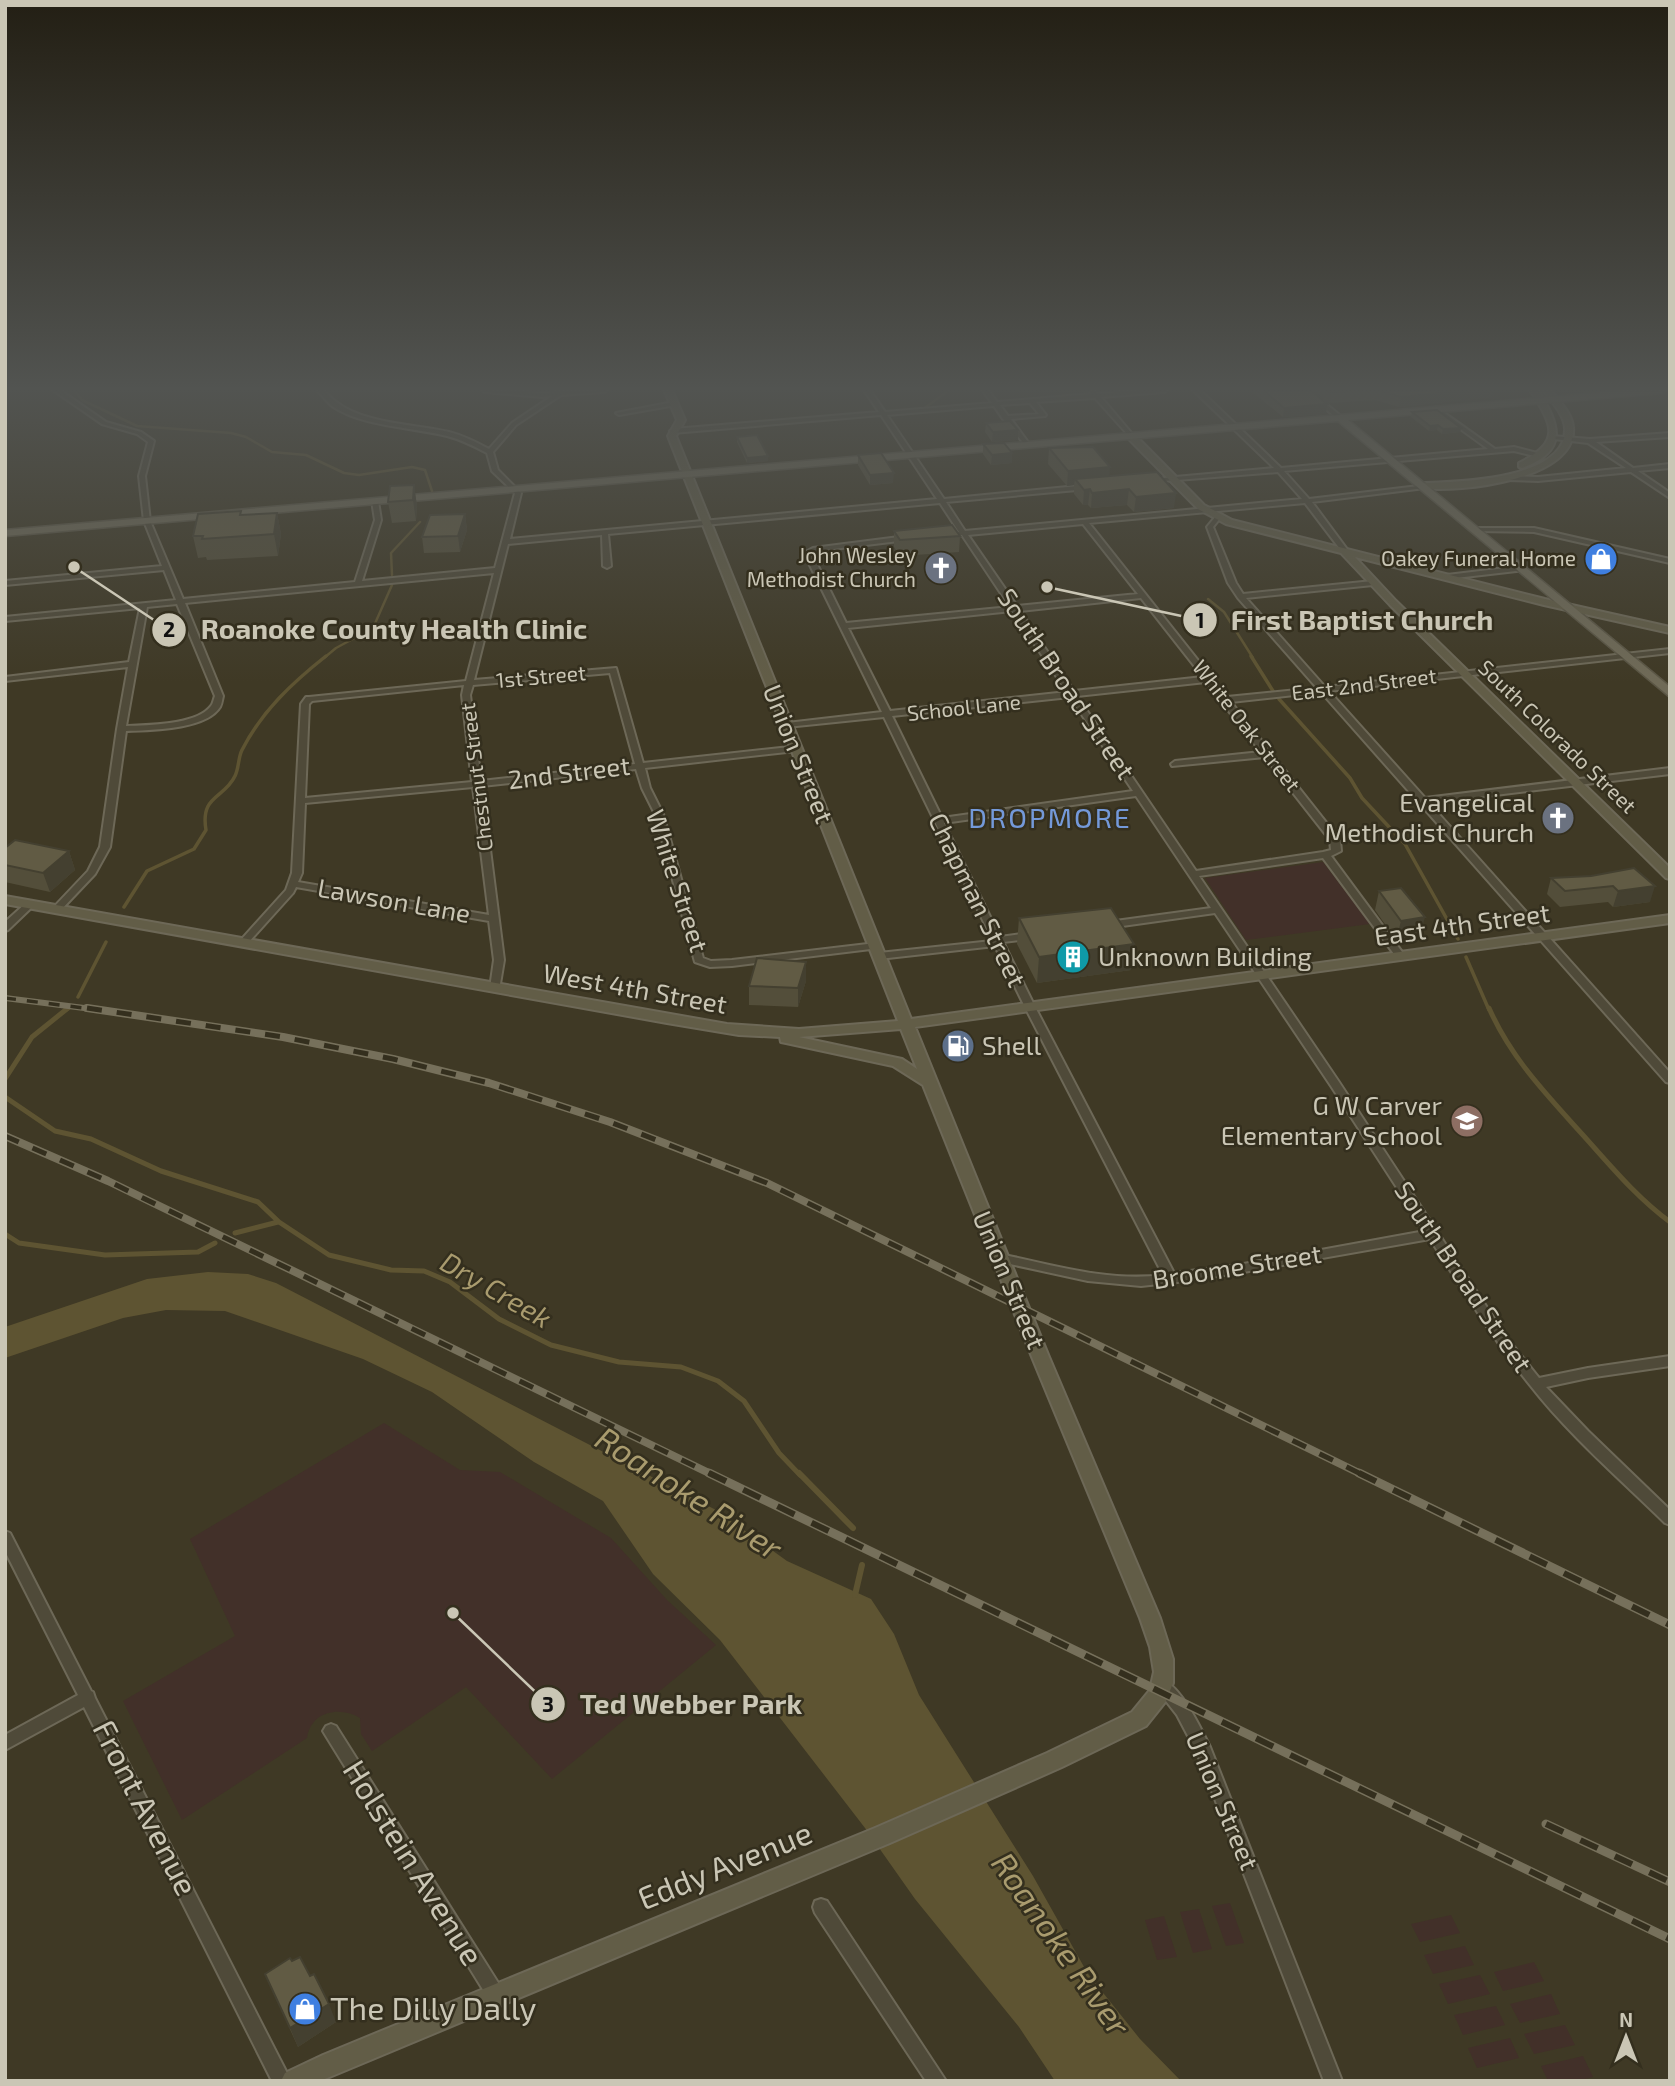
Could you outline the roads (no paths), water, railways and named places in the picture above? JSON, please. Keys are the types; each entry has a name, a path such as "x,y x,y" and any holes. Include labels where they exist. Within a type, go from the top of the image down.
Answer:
{"main road":[{"path":"5,533 535,487"},
{"path":"1427,487 1670,693"}],"street":[{"path":"121,729 202,718 218,706 219,696 147,521 143,487"},
{"name":"Union Street","path":"692,487 928,1084 1150,1618 1165,1668 1163,1687 1182,1710 1205,1752 1333,2081"},
{"name":"South Broad Street","path":"932,487 1261,975 1503,1341 1536,1384 1583,1435 1670,1519"},
{"path":"505,542 1085,487"},
{"path":"1181,487 1205,511 1218,517 1569,608 1670,637"},
{"name":"South Colorado Street","path":"1295,487 1345,552 1373,583 1670,874"},
{"path":"937,536 1307,501 1414,487"},
{"name":"Chestnut Street","path":"495,988 499,960 466,695 518,493 516,489"},
{"path":"358,584 378,520 374,501"},
{"path":"1218,517 1210,527 1232,583 1241,596 1670,1080"},
{"name":"White Oak Street","path":"1084,521 1330,832 1337,848 1325,856"},
{"path":"1477,530 1519,528 1547,532 1670,561"},
{"path":"605,534 607,566"},
{"name":"Chapman Street","path":"923,537 815,549 808,553 1030,1007 1172,1280"},
{"path":"5,583 167,568"},
{"path":"1447,577 1522,568"},
{"path":"5,619 498,570"},
{"path":"1241,596 1373,583"},
{"path":"843,626 1143,596"},
{"path":"56,910 92,872 105,847 121,729 144,606"},
{"path":"1569,608 1601,612 1670,630"},
{"name":"East 2nd Street","path":"1226,700 1670,651"},
{"path":"5,679 132,664"},
{"name":"1st Street","path":"300,801 306,702 322,696 613,670"},
{"name":"White Street","path":"613,670 646,788 659,814 698,958 710,964 753,961 997,941 1038,934"},
{"name":"School Lane","path":"787,725 1209,679"},
{"name":"2nd Street","path":"300,801 478,784 796,747"},
{"path":"1175,764 1268,754"},
{"path":"1422,801 1670,771"},
{"path":"938,821 1138,793"},
{"path":"243,943 293,884 299,863 300,801"},
{"path":"1192,874 1325,856 1401,956"},
{"name":"Lawson Lane","path":"293,884 494,919"},
{"name":"West 4th Street","path":"5,900 667,1019 761,1032 820,1033 905,1024 1261,975"},
{"path":"5,928 29,905"},
{"path":"1093,927 1216,910"},
{"name":"East 4th Street","path":"1261,975 1670,919"},
{"path":"761,1032 897,1062 913,1070 928,1084"},
{"name":"Broome Street","path":"1000,1258 1108,1280 1141,1282 1172,1280 1432,1234"},
{"path":"1536,1384 1588,1373 1670,1362"},
{"name":"Front Avenue","path":"5,1537 282,2081"},
{"name":"Eddy Avenue","path":"293,2081 983,1794 1139,1719 1153,1707 1163,1687"},
{"path":"5,1743 88,1697"},
{"name":"Holstein Avenue","path":"331,1731 496,1995"},
{"path":"821,1907 937,2081"}],"water":[{"name":"Roanoke River","path":"208,1272 248,1274 276,1283 716,1510 787,1561 871,1599 894,1634 919,1695 1033,1876 1088,1974 1140,2039 1181,2081 1055,2081 1019,2027 915,1899 865,1828 720,1640 653,1574 603,1501 534,1462 432,1392 363,1359 225,1311 166,1310 123,1318 5,1358 5,1327 147,1279"}],"waterway":[{"name":"Dry Creek","path":"392,575 391,553 420,522"},
{"name":"Dry Creek","path":"324,658 336,648 373,628 392,585"},
{"path":"1208,599 1224,612 1253,658"},
{"name":"Dry Creek","path":"124,907 147,871 194,849 206,830 206,810 235,776 242,750 250,736 268,710 326,656"},
{"path":"1251,656 1273,691"},
{"path":"1279,699 1350,778 1362,798 1405,844 1458,939"},
{"name":"Dry Creek","path":"78,997 106,942"},
{"path":"1466,957 1489,1010"},
{"name":"Dry Creek","path":"5,1079 32,1037 68,1008"},
{"path":"1489,1008 1508,1043 1543,1090 1624,1180 1670,1222"},
{"name":"Dry Creek","path":"5,1097 55,1131 91,1139 161,1171 258,1202 279,1222 329,1255 391,1270 424,1271 450,1282 499,1319 551,1345 619,1362 681,1367 718,1381 744,1401 779,1453 800,1475"},
{"path":"235,1233 278,1222"},
{"path":"5,1234 19,1243 105,1255 198,1252 215,1243"},
{"name":"Dry Creek","path":"799,1473 853,1528"},
{"name":"Dry Creek","path":"855,1595 862,1565"}],"railway":[{"path":"5,998 100,1010"},
{"path":"87,1008 283,1037 393,1059 489,1083 610,1122 767,1183 1363,1475"},
{"path":"5,1136 108,1181 713,1475"},
{"path":"709,1473 1670,1939"},
{"path":"1359,1473 1670,1625"},
{"path":"1546,1824 1670,1882"}],"place":[{"name":"Oakey Funeral Home","path":"1601,559"},
{"name":"Roanoke County Health Clinic","path":"74,567"},
{"name":"John Wesley Methodist Church","path":"941,568"},
{"name":"First Baptist Church","path":"1047,587"},
{"name":"Evangelical Methodist Church","path":"1558,818"},
{"name":"Unknown Building","path":"1073,957"},
{"name":"Shell","path":"958,1046"},
{"name":"G W Carver Elementary School","path":"1467,1121"},
{"name":"Ted Webber Park","path":"453,1613"},
{"name":"The Dilly Dally","path":"305,2009"}],"district":[{"name":"DROPMORE","path":"1050,818"}]}
